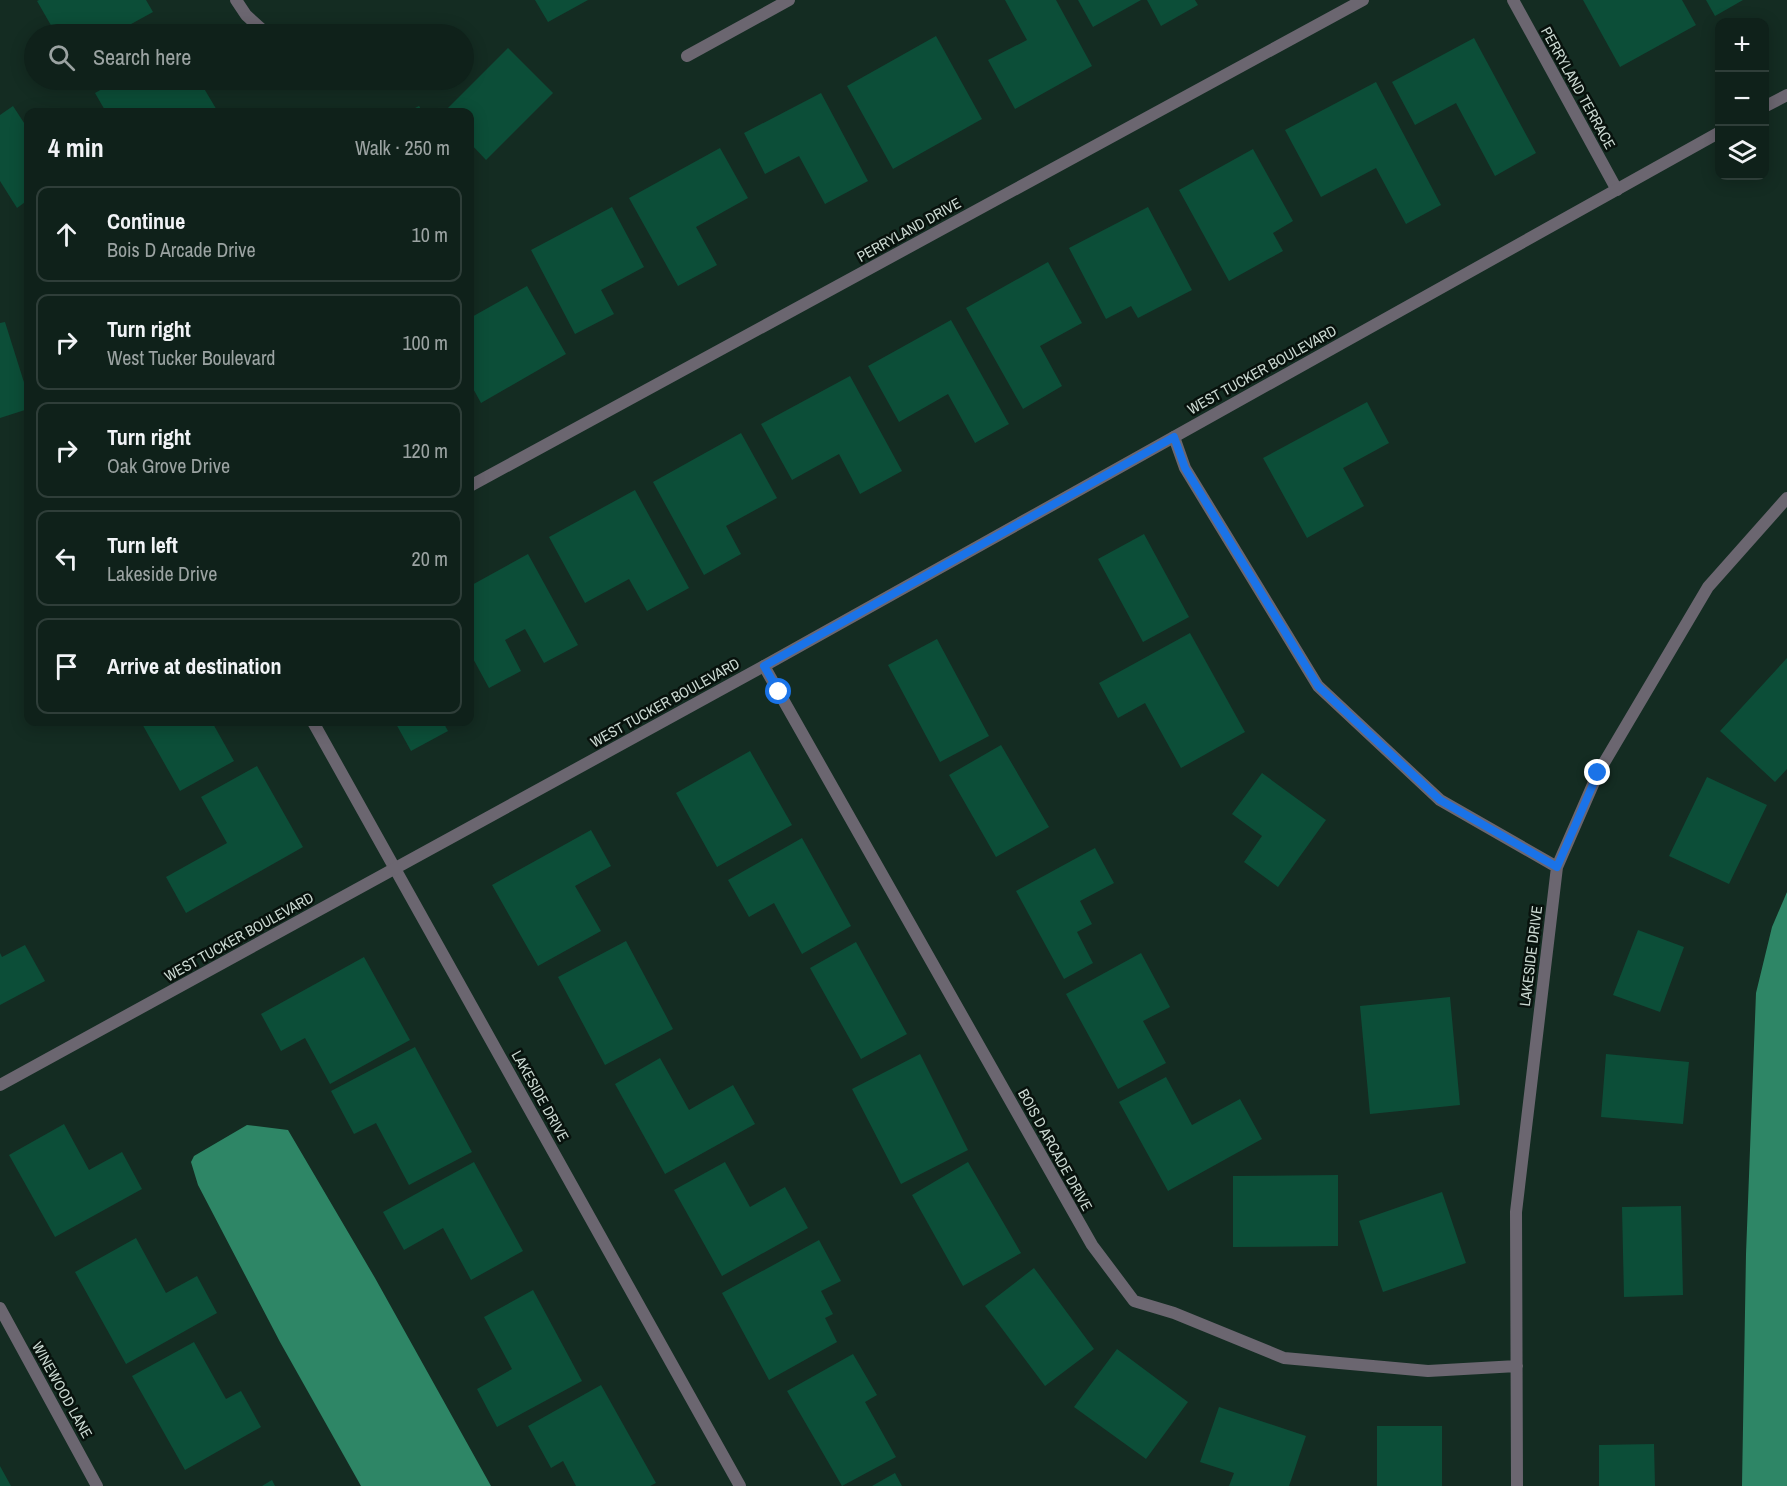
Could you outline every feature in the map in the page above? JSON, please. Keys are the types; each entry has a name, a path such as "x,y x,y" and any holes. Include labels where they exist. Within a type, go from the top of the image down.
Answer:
{"street":[{"path":"236,0 258,24"},
{"path":"687,56 789,0"},
{"name":"PERRYLAND DRIVE","path":"474,484 1363,0"},
{"name":"PERRYLAND TERRACE","path":"1513,0 1617,190"},
{"path":"1769,104 1787,95"},
{"name":"WEST TUCKER BOULEVARD","path":"0,1085 764,666 1715,134"},
{"path":"1174,437 1185,468 1318,686 1440,800 1557,867"},
{"name":"LAKESIDE DRIVE","path":"1517,1486 1516,1212 1557,867 1598,773 1708,587 1787,498"},
{"name":"BOIS D ARCADE DRIVE","path":"764,666 1092,1245 1134,1301 1174,1313 1284,1358 1428,1371 1517,1366"},
{"name":"LAKESIDE DRIVE","path":"315,726 740,1486"},
{"name":"WINEWOOD LANE","path":"0,1308 97,1486"}],"shaded area":[{"path":"1787,892 1787,1486 1742,1486 1746,1254 1756,993 1772,927"},
{"path":"247,1125 288,1130 375,1278 491,1486 361,1486 280,1342 198,1185 191,1162 194,1156"}],"building":[{"path":"146,0 153,12 131,24 50,24 37,1"},
{"path":"535,0 588,0 548,22"},
{"path":"1005,0 1056,0 1092,66 1015,109 988,60 1027,40"},
{"path":"1078,0 1141,0 1093,27"},
{"path":"1147,0 1195,0 1198,5 1161,26"},
{"path":"1583,0 1682,0 1696,25 1620,67"},
{"path":"1706,0 1743,0 1715,16"},
{"path":"936,36 982,119 893,169 847,86"},
{"path":"1474,38 1536,153 1495,176 1456,103 1415,125 1392,82"},
{"path":"508,48 553,93 486,160 474,147 474,108 448,108 466,90 474,90 474,82"},
{"path":"1376,82 1441,205 1406,224 1376,168 1321,197 1285,130"},
{"path":"100,90 205,90 216,108 104,108 95,93"},
{"path":"821,93 868,181 825,204 799,156 765,174 744,133"},
{"path":"13,106 24,123 24,203 17,208 0,181 0,115"},
{"path":"720,148 748,198 696,227 717,265 678,286 629,198"},
{"path":"1253,149 1293,221 1273,233 1283,251 1229,281 1179,190"},
{"path":"612,207 644,267 601,290 614,314 575,334 531,250"},
{"path":"1148,207 1192,290 1138,318 1131,306 1106,319 1069,248"},
{"path":"1048,262 1082,323 1040,346 1062,386 1023,409 966,308"},
{"path":"527,286 566,354 481,403 474,390 474,316"},
{"path":"951,320 1009,424 975,443 948,394 899,422 868,366"},
{"path":"5,322 24,382 24,410 0,418 0,323"},
{"path":"850,376 902,471 860,494 839,454 792,480 761,424"},
{"path":"1367,402 1389,443 1343,468 1364,506 1307,538 1263,458"},
{"path":"741,433 777,498 726,526 741,554 704,575 653,482"},
{"path":"635,490 689,588 647,611 629,579 585,603 549,537"},
{"path":"1144,534 1189,617 1143,642 1098,559"},
{"path":"528,554 578,645 544,663 525,629 505,640 521,671 489,688 474,660 474,584"},
{"path":"1190,633 1245,732 1181,768 1145,703 1118,718 1099,683"},
{"path":"937,639 989,736 940,762 888,665"},
{"path":"1787,658 1787,769 1775,782 1720,731"},
{"path":"143,726 214,726 234,761 180,791"},
{"path":"397,726 445,726 448,731 411,751"},
{"path":"1001,745 1049,827 996,857 949,775"},
{"path":"750,751 792,825 717,867 676,793"},
{"path":"257,766 303,847 186,913 166,877 227,843 201,797"},
{"path":"1262,773 1326,820 1278,887 1244,862 1262,836 1232,814"},
{"path":"1707,777 1767,805 1729,884 1669,856"},
{"path":"591,830 611,866 575,886 601,931 538,966 492,885"},
{"path":"802,838 851,926 802,954 774,903 749,917 728,880"},
{"path":"1095,848 1114,883 1080,901 1092,924 1077,932 1093,963 1064,979 1016,891"},
{"path":"1638,930 1684,947 1660,1012 1613,995"},
{"path":"626,941 673,1029 605,1065 558,977"},
{"path":"856,942 907,1034 861,1059 810,968"},
{"path":"25,945 45,981 0,1005 0,953 2,957"},
{"path":"1141,953 1170,1007 1143,1021 1166,1063 1118,1089 1066,994"},
{"path":"364,957 410,1040 330,1084 305,1038 281,1051 261,1014"},
{"path":"1450,997 1460,1105 1370,1114 1360,1006"},
{"path":"415,1047 472,1152 409,1185 376,1123 354,1134 331,1091"},
{"path":"920,1054 968,1150 901,1184 852,1089"},
{"path":"1606,1054 1689,1062 1683,1124 1601,1117"},
{"path":"660,1058 689,1110 733,1085 755,1124 665,1174 615,1084"},
{"path":"1166,1077 1192,1125 1240,1099 1262,1139 1168,1191 1119,1102"},
{"path":"64,1124 89,1170 122,1152 142,1189 55,1237 9,1155"},
{"path":"474,1162 523,1251 471,1280 443,1228 404,1250 383,1212"},
{"path":"725,1162 750,1207 785,1187 808,1228 722,1276 674,1190"},
{"path":"968,1162 1021,1253 963,1286 912,1195"},
{"path":"1338,1175 1338,1246 1233,1247 1233,1176"},
{"path":"1442,1192 1466,1263 1383,1292 1359,1221"},
{"path":"1681,1206 1683,1295 1624,1297 1622,1207"},
{"path":"136,1238 166,1293 197,1276 217,1313 126,1364 75,1272"},
{"path":"819,1240 841,1281 821,1291 833,1314 825,1318 837,1342 769,1380 722,1293"},
{"path":"1034,1268 1094,1349 1045,1386 985,1306"},
{"path":"533,1290 582,1381 497,1427 477,1389 512,1369 484,1317"},
{"path":"194,1342 226,1399 241,1391 261,1427 185,1470 132,1376"},
{"path":"1117,1349 1188,1402 1146,1459 1074,1407"},
{"path":"853,1354 877,1395 865,1402 896,1457 842,1486 787,1391"},
{"path":"601,1385 656,1483 650,1486 576,1486 563,1461 551,1468 528,1426"},
{"path":"1219,1407 1306,1436 1289,1486 1229,1486 1234,1473 1200,1462"},
{"path":"1377,1426 1442,1426 1442,1486 1377,1486"},
{"path":"1654,1444 1655,1486 1599,1486 1599,1445"},
{"path":"0,1466 11,1486 0,1486"},
{"path":"895,1473 902,1486 872,1486"},
{"path":"272,1480 275,1486 262,1486"}],"route":[{"path":"779,692 764,666 1174,437 1185,468 1318,686 1440,800 1557,867 1598,773"}]}
